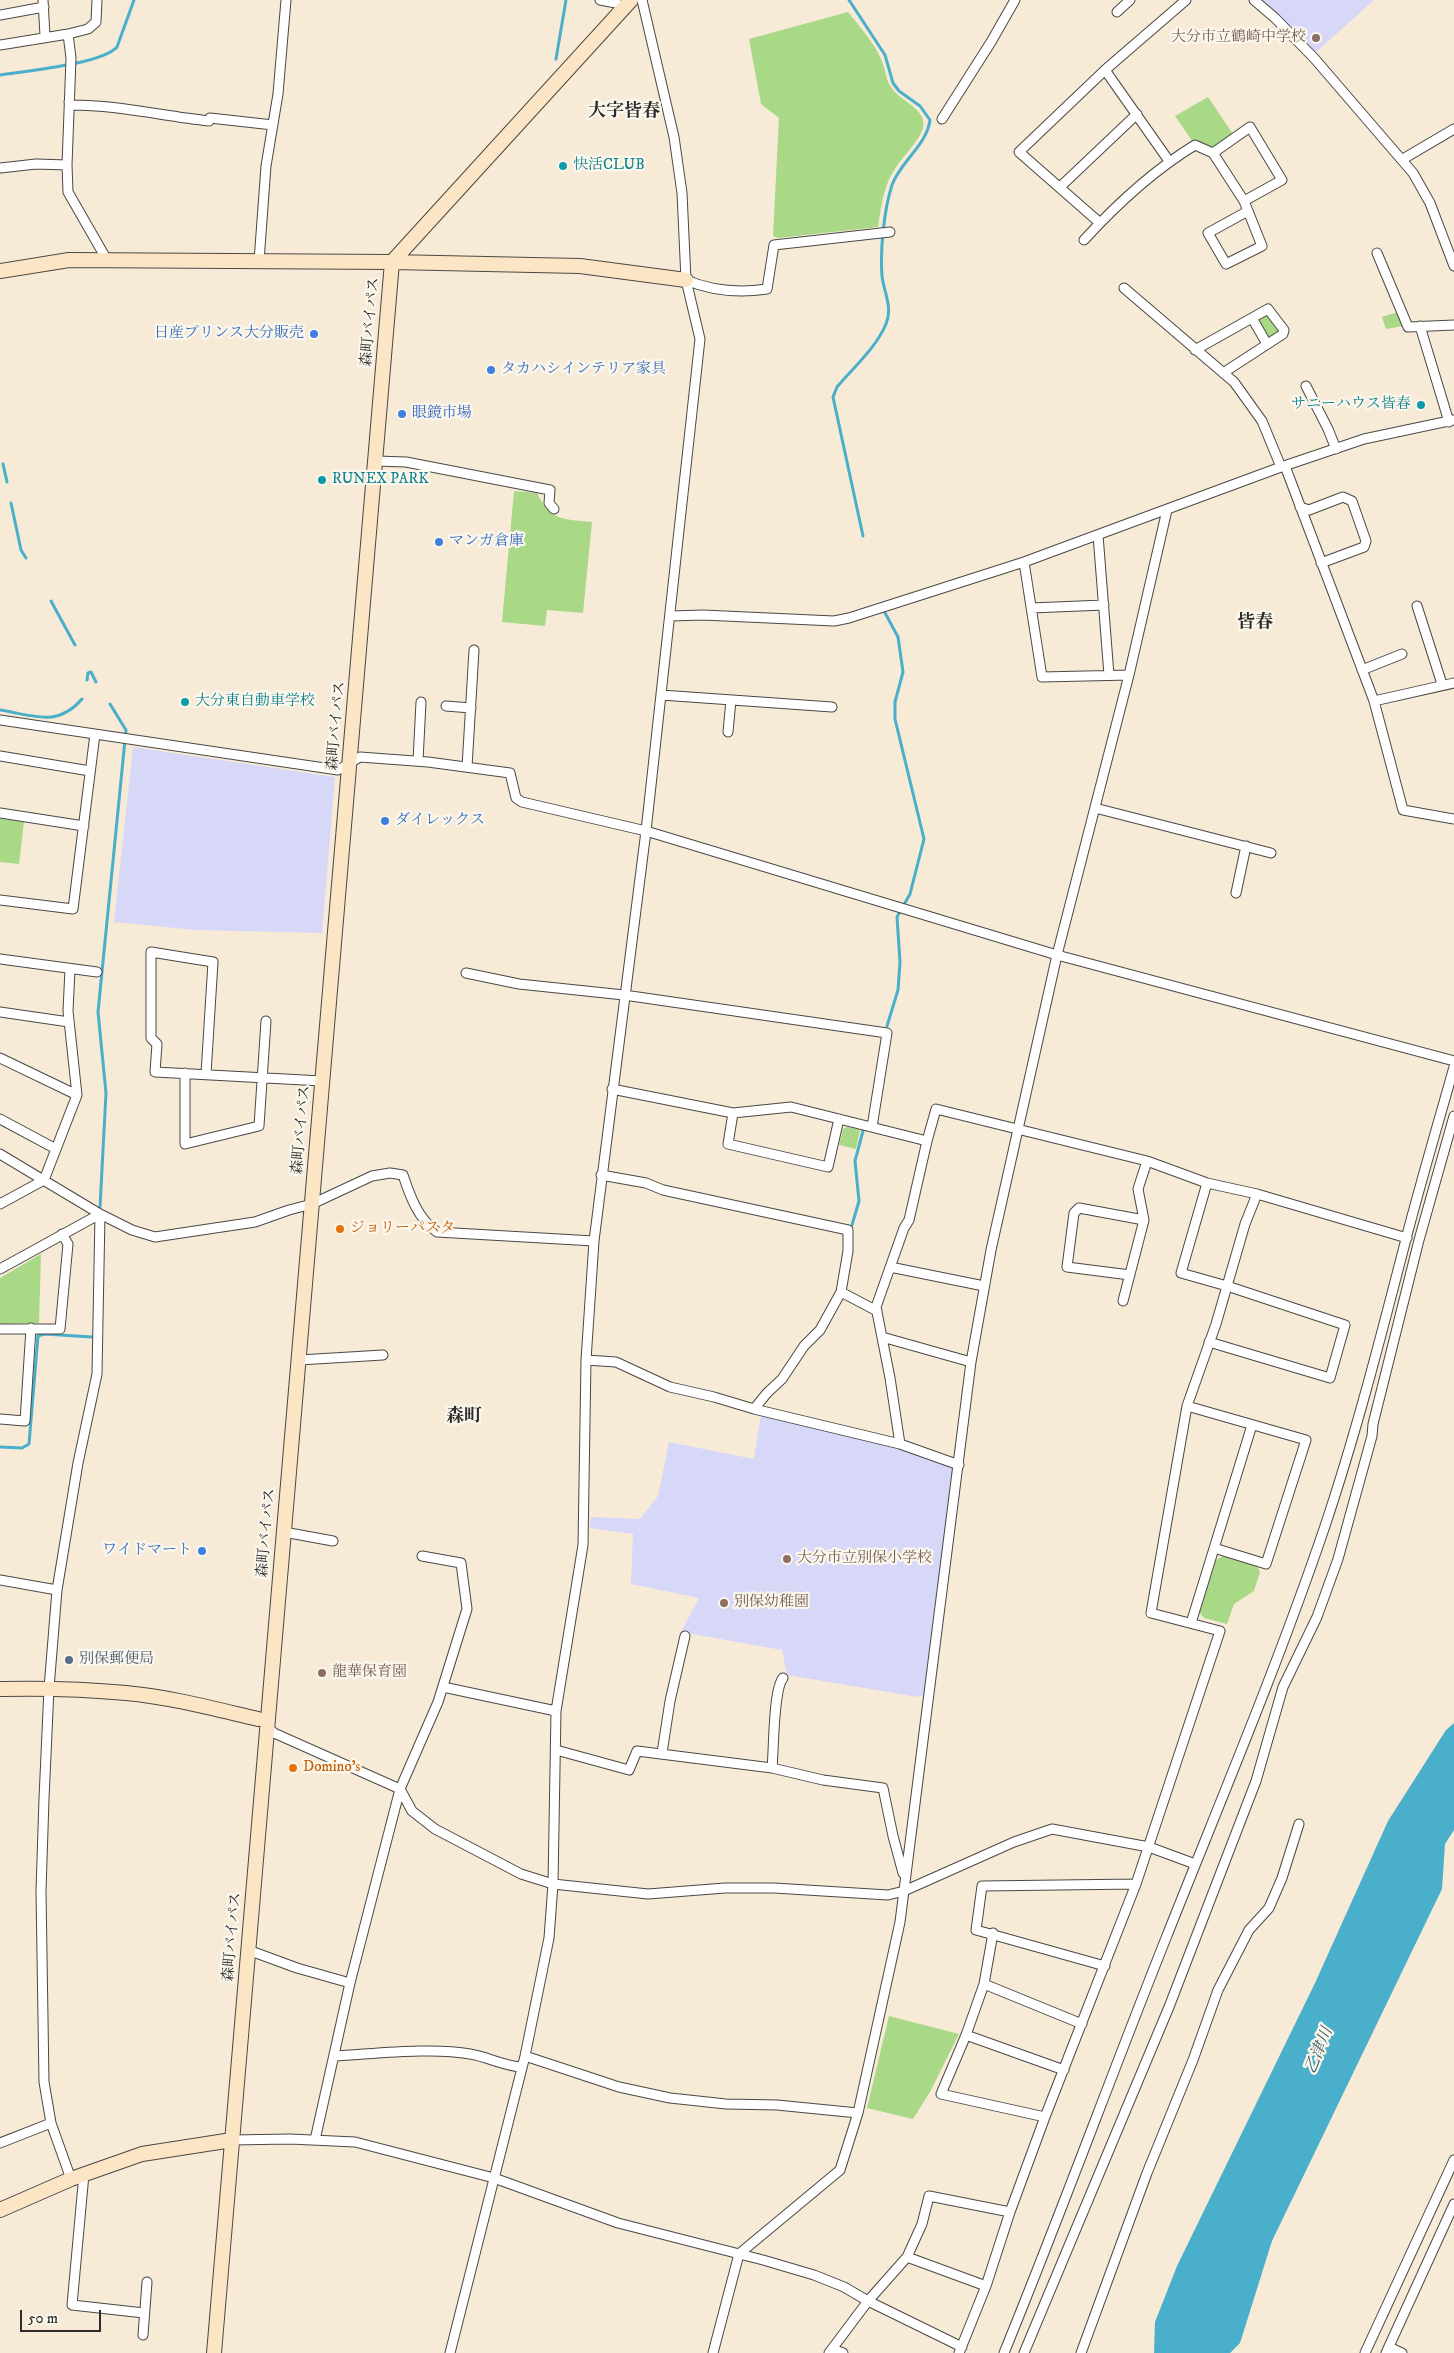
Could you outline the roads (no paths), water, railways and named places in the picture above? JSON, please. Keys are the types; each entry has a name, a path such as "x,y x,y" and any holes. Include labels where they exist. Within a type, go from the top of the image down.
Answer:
{"main road":[{"name":"森町バイパス","path":"214,2353 248,1950 262,1723 284,1532 392,262 628,4"},
{"path":"0,271 69,260 392,262 580,266 686,280"},
{"path":"0,1689 49,1688 128,1693 209,1707 262,1723"},
{"path":"0,2210 78,2176 142,2154 232,2140"}],"street":[{"path":"0,45 88,29 96,22 97,0"},
{"path":"259,261 266,166 278,94 286,0"},
{"path":"600,0 628,4"},
{"path":"450,2353 525,2056 549,1938 553,1884 556,1711 583,1545 586,1360 594,1241 662,695 700,339 686,280 682,193 674,137 642,0"},
{"path":"942,119 992,42 1015,0"},
{"path":"1117,12 1130,0"},
{"path":"1100,222 1019,152 1106,70 1186,0"},
{"path":"1254,0 1275,18 1314,58 1403,159 1422,186 1454,266"},
{"path":"0,15 43,4 45,36"},
{"path":"68,34 71,58 67,165 68,192 107,260"},
{"path":"1106,70 1169,161"},
{"path":"69,102 71,105 141,110 175,118 209,121 210,118 225,119 273,125"},
{"path":"1060,188 1136,114"},
{"path":"1212,154 1250,127 1282,180 1244,201"},
{"path":"1403,159 1454,130"},
{"path":"1084,240 1100,222 1169,161 1195,146 1212,154 1244,201 1248,211 1262,246 1226,264 1208,233 1248,211"},
{"path":"0,168 36,164 67,165"},
{"path":"686,280 720,290 753,291 767,289 774,245 886,233"},
{"path":"1377,252 1408,327 1454,325"},
{"path":"1124,288 1234,382 1253,406 1267,431 1300,507 1374,701 1403,810 1454,819"},
{"path":"1196,350 1268,309 1284,330 1283,334 1223,373"},
{"path":"1252,318 1267,344"},
{"path":"670,616 703,615 834,621 1024,562 1364,439 1451,421 1420,326"},
{"path":"1306,386 1336,449"},
{"path":"376,460 406,462 550,490 549,503 554,509"},
{"path":"1300,507 1309,510 1343,497 1352,502 1366,541 1364,547 1321,563"},
{"path":"714,2353 739,2254 840,2170 858,2113 897,1939 971,1362 984,1286 1058,955 1129,675 1167,510"},
{"path":"1098,535 1109,675"},
{"path":"1024,562 1042,676 1129,675"},
{"path":"1032,608 1104,605"},
{"path":"1417,606 1442,684"},
{"path":"467,767 474,650"},
{"path":"1362,670 1402,654"},
{"path":"1374,701 1454,682"},
{"path":"662,695 832,707"},
{"path":"728,732 731,700"},
{"path":"418,761 421,702"},
{"path":"446,706 470,708"},
{"path":"0,720 338,770 358,757 418,761 510,773 516,798 522,802 646,831 1058,955 1454,1061"},
{"path":"0,900 73,909 95,734"},
{"path":"0,756 90,771"},
{"path":"1095,808 1271,852"},
{"path":"0,813 84,826"},
{"path":"1236,893 1246,846"},
{"path":"206,1074 213,962 151,952 151,1038 157,1044 155,1072 322,1081"},
{"path":"0,959 97,972"},
{"path":"0,1204 44,1180 77,1095 69,1022 70,969"},
{"path":"466,973 519,984 624,995 887,1033 872,1126"},
{"path":"0,1012 69,1022"},
{"path":"185,1073 185,1144 259,1126 266,1021"},
{"path":"0,1058 77,1095"},
{"path":"1004,2353 1053,2234 1115,2066 1195,1864 1254,1722 1324,1527 1383,1334 1454,1067"},
{"path":"612,1090 733,1113 791,1107 927,1141"},
{"path":"900,1444 876,1307 909,1220 936,1109 1147,1161 1207,1183 1257,1194 1407,1238"},
{"path":"733,1113 728,1144 828,1166 839,1119"},
{"path":"1024,2353 1170,2007 1256,1781 1283,1687 1317,1617 1338,1559 1372,1436 1373,1424 1419,1240 1454,1116"},
{"path":"0,1119 56,1149"},
{"path":"0,1154 100,1214 132,1230 155,1237 255,1222 312,1204 372,1176 397,1173 403,1175 410,1196 426,1224 437,1232 594,1241"},
{"path":"1123,1300 1144,1220 1138,1189 1147,1161"},
{"path":"601,1175 646,1183 663,1190 848,1230 846,1267 841,1292 820,1330 804,1346 782,1379 766,1393 754,1409"},
{"path":"1207,1183 1181,1273 1227,1286 1345,1325 1330,1378 1209,1342"},
{"path":"232,2140 355,2142 494,2178 618,2223 814,2275 844,2287 868,2302 960,2350 986,2286 1044,2117 1136,1884 1220,1631 1151,1612 1187,1406 1227,1286 1245,1224 1257,1194"},
{"path":"1130,1275 1068,1266 1074,1213 1079,1208 1144,1220"},
{"path":"0,1269 100,1214"},
{"path":"100,1214 97,1374 78,1463 57,1590 49,1688 41,1891 44,2082 50,2123 78,2176 72,2305 144,2312"},
{"path":"0,1329 60,1329 68,1244 62,1234"},
{"path":"890,1267 984,1286"},
{"path":"841,1292 878,1311"},
{"path":"0,1419 26,1421 31,1328"},
{"path":"882,1337 971,1362"},
{"path":"299,1360 383,1355"},
{"path":"586,1360 616,1362 670,1387 900,1444 959,1465"},
{"path":"1187,1406 1306,1440 1266,1564 1214,1548"},
{"path":"1191,1623 1252,1425"},
{"path":"284,1532 333,1541"},
{"path":"315,2140 350,1983 400,1789 438,1702 467,1609 461,1563 422,1556"},
{"path":"0,1580 57,1590"},
{"path":"662,1753 670,1701 685,1636"},
{"path":"772,1768 777,1694 779,1682 783,1678"},
{"path":"443,1687 556,1711"},
{"path":"262,1723 274,1733 400,1789 412,1811 435,1829 522,1874 553,1884 648,1894 724,1888 774,1888 888,1895 904,1891 1014,1842 1052,1829 1149,1848 1195,1864"},
{"path":"556,1750 629,1770 637,1751 772,1768 823,1780 883,1788 893,1836 905,1878"},
{"path":"1081,2353 1146,2173 1193,2060 1218,1990 1249,1930 1269,1908 1282,1878 1299,1824"},
{"path":"1105,1966 993,1933 976,1930 982,1886 1136,1884"},
{"path":"993,1933 984,1984 941,2094 1044,2117"},
{"path":"248,1950 297,1968 350,1983"},
{"path":"984,1984 1082,2024"},
{"path":"966,2034 1064,2070"},
{"path":"334,2056 438,2052 470,2054 510,2066 522,2067"},
{"path":"525,2056 619,2087 670,2098 726,2104 786,2106 858,2113"},
{"path":"0,2143 50,2123"},
{"path":"1366,2353 1454,2160"},
{"path":"843,2353 831,2351 868,2302 907,2257 922,2224 929,2196 1010,2212"},
{"path":"1402,2353 1387,2350 1454,2204"},
{"path":"907,2257 986,2286"},
{"path":"143,2335 147,2282"}],"water":[{"name":"乙津川","path":"1454,1723 1454,1830 1445,1844 1442,1889 1272,2241 1240,2343 1230,2353 1154,2353 1155,2322 1177,2266 1315,1983 1388,1821 1446,1730"}],"waterway":[{"path":"0,75 63,66 109,53 117,47 134,0"},
{"path":"556,59 566,0"},
{"path":"849,0 885,55 893,83 899,91 920,106 930,120 924,137 896,177 887,206 882,254 882,276 889,312 886,324 870,349 837,387 833,397 863,536"},
{"path":"3,464 7,482"},
{"path":"11,503 21,550 26,558"},
{"path":"51,601 75,645"},
{"path":"884,611 898,637 903,672 895,702 895,719 924,839 910,894 897,917 900,962 898,990 887,1026"},
{"path":"87,680 88,673 91,672 96,682"},
{"path":"0,710 34,716 54,717 73,708 82,699"},
{"path":"100,1207 106,1093 98,1012 126,730 110,704"},
{"path":"852,1225 859,1201 855,1161 863,1131"},
{"path":"0,1447 22,1448 29,1444 38,1336 44,1334 92,1337"}],"place":[{"name":"大分市立鶴崎中学校","path":"1316,38"},
{"name":"快活CLUB","path":"563,166"},
{"name":"日産プリンス大分販売","path":"314,334"},
{"name":"タカハシインテリア家具","path":"491,370"},
{"name":"サニーハウス皆春","path":"1421,405"},
{"name":"眼鏡市場","path":"402,414"},
{"name":"RUNEX PARK","path":"322,480"},
{"name":"マンガ倉庫","path":"439,542"},
{"name":"大分東自動車学校","path":"185,702"},
{"name":"ダイレックス","path":"385,821"},
{"name":"ジョリーパスタ","path":"340,1229"},
{"name":"ワイドマート","path":"202,1551"},
{"name":"大分市立別保小学校","path":"787,1559"},
{"name":"別保幼稚園","path":"724,1603"},
{"name":"別保郵便局","path":"69,1660"},
{"name":"龍華保育園","path":"322,1673"},
{"name":"Domino's","path":"293,1768"}],"district":[{"name":"大字皆春","path":"624,112"},
{"name":"皆春","path":"1255,623"},
{"name":"森町","path":"464,1417"}]}
